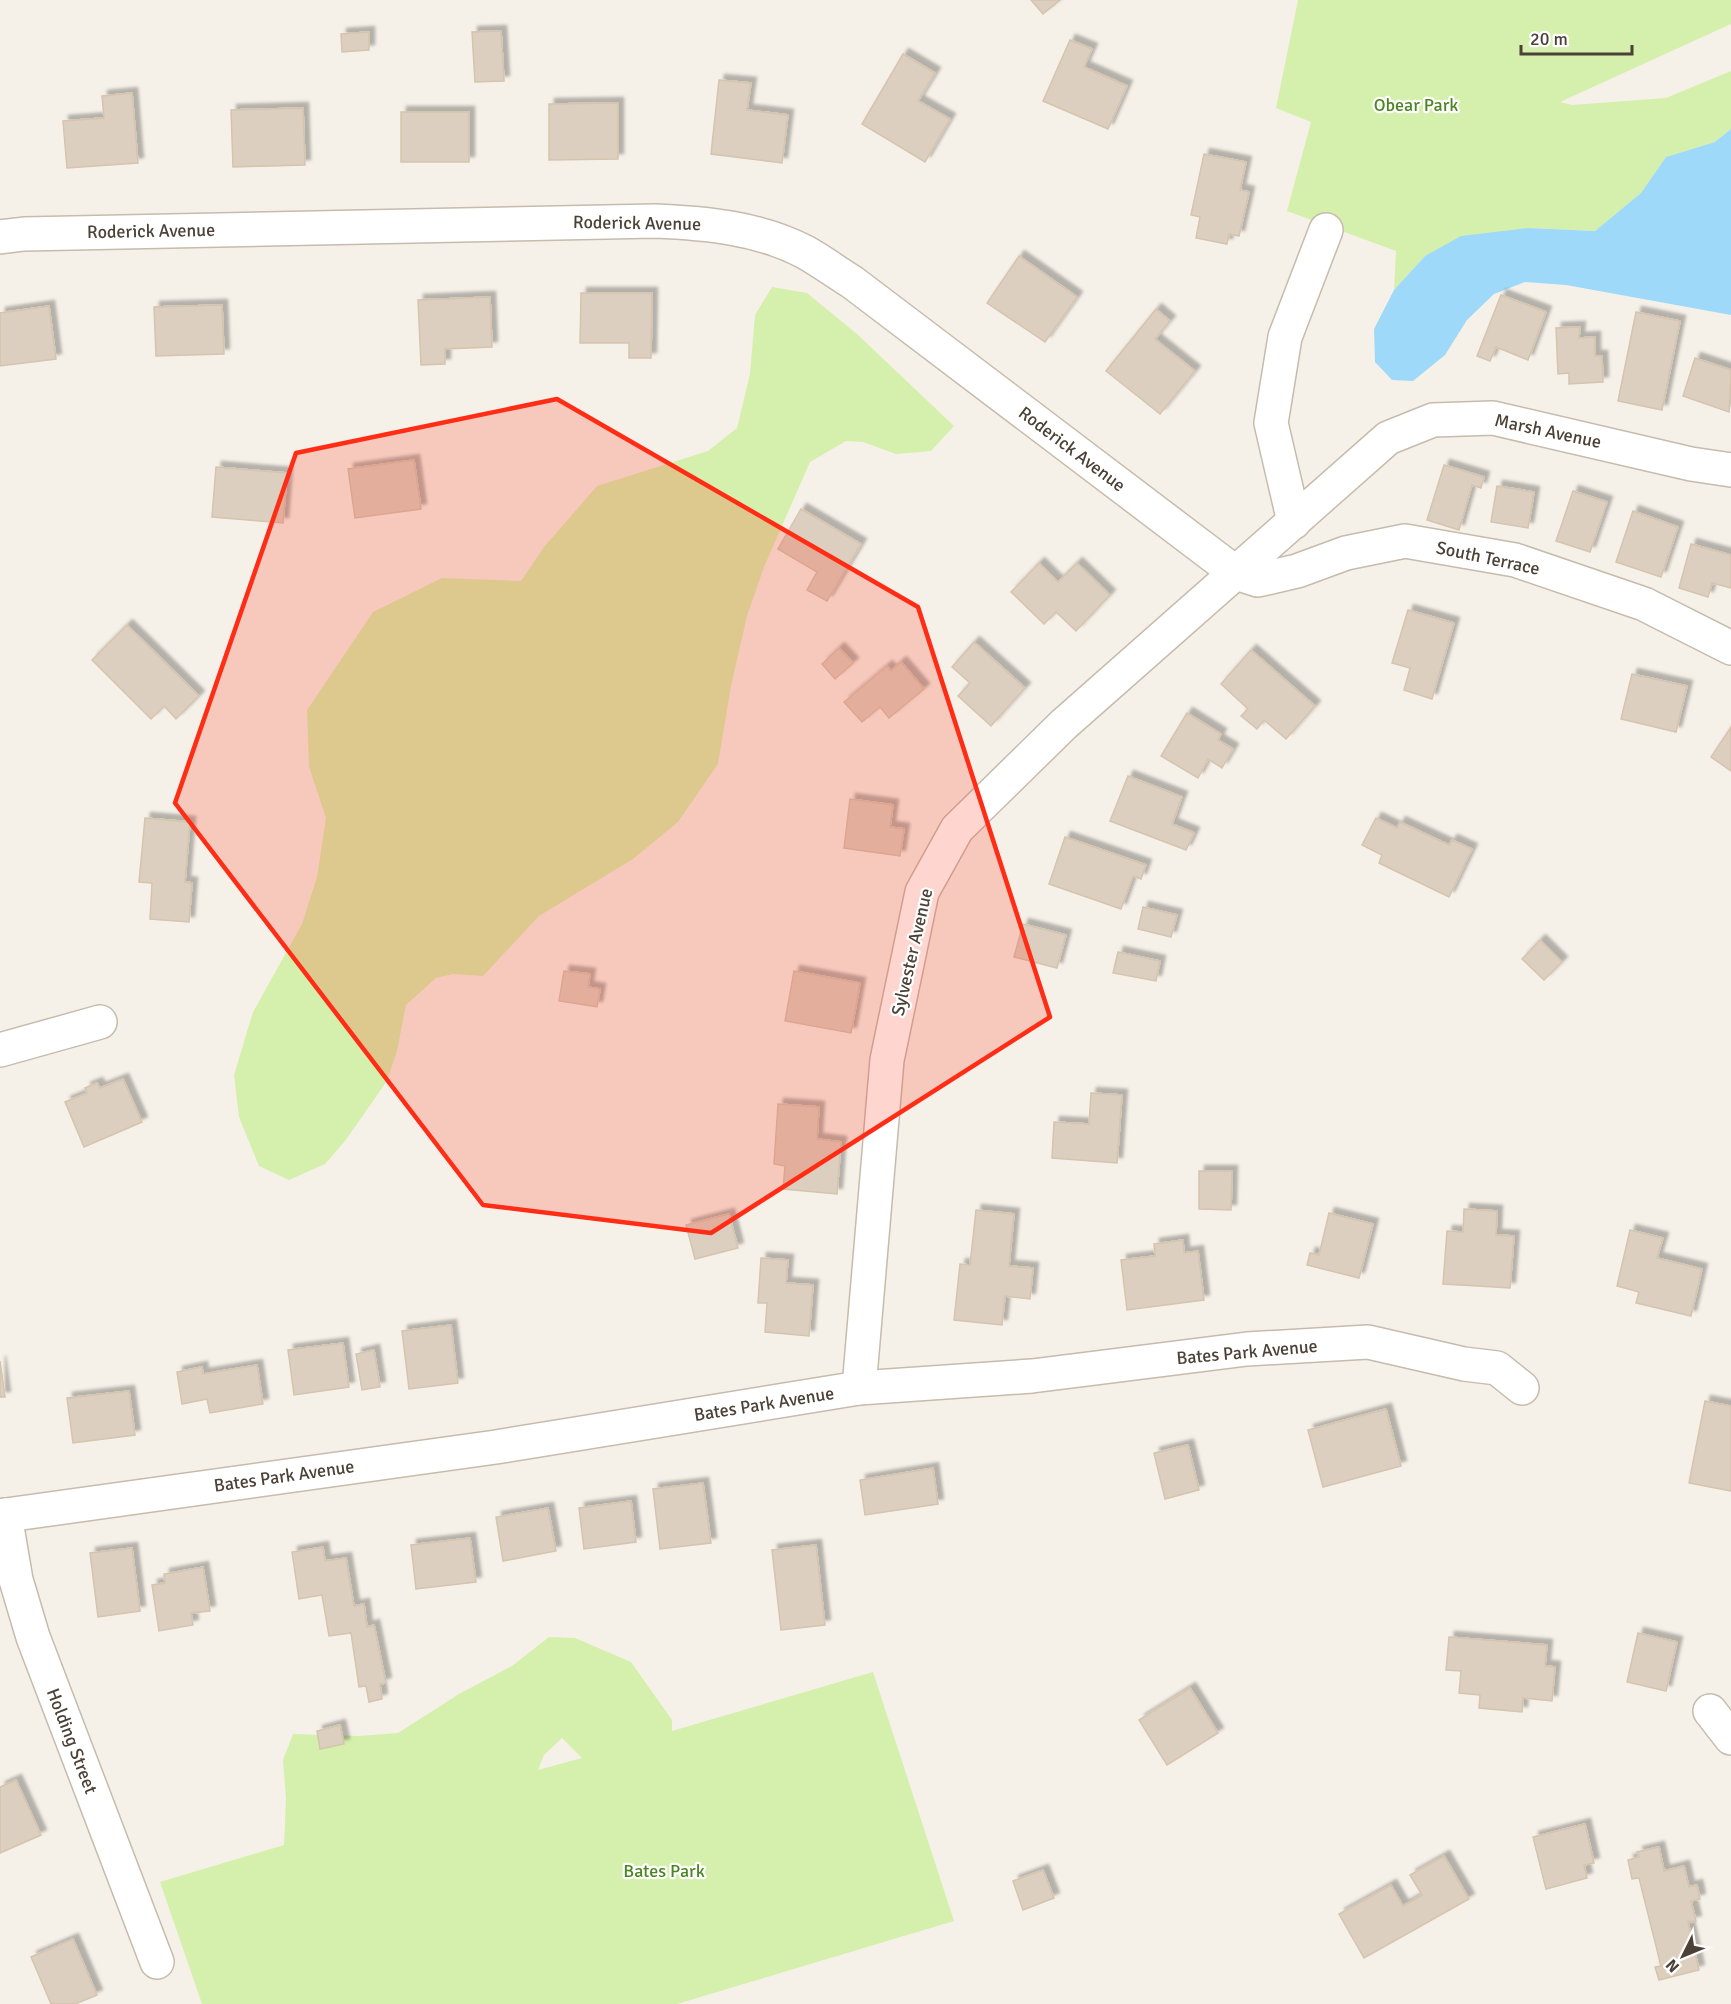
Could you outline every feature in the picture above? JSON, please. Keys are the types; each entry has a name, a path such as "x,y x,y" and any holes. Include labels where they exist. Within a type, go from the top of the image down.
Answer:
{"street":[{"name":"Roderick Avenue","path":"0,237 24,234 655,221 704,223 753,233 803,251 852,282 1236,573"},
{"path":"1294,522 1271,423 1285,337 1326,230"},
{"name":"Marsh Avenue","path":"1236,573 1388,438 1433,420 1493,418 1691,464 1731,470"},
{"name":"South Terrace","path":"1236,573 1258,580 1297,572 1346,553 1405,541 1515,560 1644,604 1731,648"},
{"name":"Sylvester Avenue","path":"859,1388 887,1060 922,892 957,830 1062,725 1236,573"},
{"path":"0,1050 100,1022"},
{"name":"Bates Park Avenue","path":"3,1515 496,1447 859,1388 1032,1376 1247,1349 1368,1342 1464,1364 1497,1368 1522,1388"},
{"name":"Holding Street","path":"3,1515 16,1580 33,1637 158,1962"},
{"path":"1710,1711 1731,1738"}],"highlighted area":[{"path":"557,399 918,607 1050,1017 711,1233 483,1205 175,803 296,453"}],"green space":[{"name":"Obear Park","path":"1298,0 1731,0 1731,24 1560,102 1572,105 1666,98 1731,71 1731,129 1715,142 1666,157 1641,193 1595,231 1529,228 1425,256 1394,290 1396,251 1287,211 1311,122 1276,108"},
{"path":"772,287 807,293 857,334 954,426 931,451 896,454 863,442 846,441 810,462 764,567 747,616 731,686 718,764 678,822 633,859 539,916 483,976 453,974 436,978 406,1005 397,1051 387,1081 345,1141 325,1164 289,1180 259,1166 239,1117 234,1075 253,1012 302,924 317,877 326,818 309,767 307,710 373,612 442,578 521,581 544,547 597,486 708,451 737,428 750,374 755,315"},
{"name":"Bates Park","path":"549,1637 575,1638 631,1662 672,1720 672,1731 873,1672 954,1921 677,2004 202,2004 160,1882 284,1845 286,1799 283,1760 293,1734 359,1736 398,1733 459,1694 512,1666","holes":["562,1738 582,1758 538,1770 544,1755"]}],"water":[{"path":"1731,129 1731,315 1566,285 1525,282 1494,294 1467,320 1445,355 1413,381 1392,380 1375,362 1374,329 1394,290 1425,256 1461,236 1529,228 1595,231 1641,193 1666,157 1715,142"}],"building":[{"path":"1031,0 1060,0 1043,14"},
{"path":"501,31 504,81 475,82 472,32"},
{"path":"369,32 369,50 342,52 341,34"},
{"path":"1070,40 1092,49 1084,67 1127,86 1108,129 1043,101"},
{"path":"903,54 935,73 918,101 950,119 925,162 862,124"},
{"path":"719,80 751,83 747,110 788,115 782,163 711,154"},
{"path":"132,93 138,163 67,168 63,121 104,118 102,96"},
{"path":"618,103 618,159 549,160 549,104"},
{"path":"303,108 305,165 233,167 231,110"},
{"path":"401,112 469,112 469,162 401,162"},
{"path":"1204,154 1246,162 1240,190 1249,192 1239,236 1229,234 1227,244 1196,238 1200,217 1191,215"},
{"path":"1019,256 1077,297 1045,342 987,303"},
{"path":"581,293 652,293 651,358 629,358 629,343 580,343"},
{"path":"1501,295 1546,312 1528,360 1496,347 1490,361 1477,356"},
{"path":"490,297 492,347 445,349 445,364 421,365 418,300"},
{"path":"222,305 224,354 156,356 154,307"},
{"path":"49,306 56,359 0,366 0,313"},
{"path":"1156,309 1170,321 1155,339 1195,371 1160,414 1106,371"},
{"path":"1636,312 1680,321 1662,410 1618,401"},
{"path":"1580,327 1579,338 1595,337 1595,356 1602,356 1603,382 1569,384 1569,373 1558,374 1556,328"},
{"path":"1695,358 1731,370 1729,412 1683,396"},
{"path":"414,460 421,509 355,518 348,469"},
{"path":"1444,465 1484,477 1481,488 1472,485 1459,530 1427,520"},
{"path":"216,467 287,473 283,523 212,517"},
{"path":"1497,486 1534,492 1528,528 1491,522"},
{"path":"1573,491 1607,502 1590,552 1556,541"},
{"path":"801,509 861,544 827,601 807,590 817,572 778,549"},
{"path":"1633,511 1678,527 1661,577 1616,562"},
{"path":"1691,544 1731,555 1731,588 1712,583 1708,597 1679,588"},
{"path":"1039,563 1058,582 1077,563 1110,595 1076,631 1056,612 1044,624 1011,592"},
{"path":"1408,610 1454,623 1432,699 1404,690 1410,668 1392,663"},
{"path":"127,625 199,696 176,719 164,706 151,719 92,660"},
{"path":"974,642 1025,688 991,726 958,696 970,683 952,667"},
{"path":"839,648 853,663 835,679 822,664"},
{"path":"1251,650 1315,706 1286,739 1264,720 1257,729 1241,716 1248,709 1221,684"},
{"path":"901,662 924,689 889,718 880,707 862,722 844,702 887,666 891,671"},
{"path":"1632,674 1687,686 1676,732 1621,719"},
{"path":"1187,713 1221,734 1218,740 1233,749 1222,768 1208,759 1198,778 1161,756"},
{"path":"1731,727 1731,771 1711,757"},
{"path":"1128,776 1182,797 1172,824 1194,833 1186,850 1110,821"},
{"path":"850,799 893,805 890,827 904,829 900,856 844,848"},
{"path":"145,818 190,822 185,882 192,883 189,922 150,919 152,883 139,882"},
{"path":"1376,818 1397,828 1400,822 1449,845 1452,840 1472,849 1449,897 1379,863 1382,855 1362,845"},
{"path":"1065,837 1146,865 1141,879 1133,876 1121,909 1049,884"},
{"path":"1143,907 1177,915 1171,937 1138,929"},
{"path":"1023,924 1066,935 1057,968 1014,957"},
{"path":"1540,940 1562,962 1544,980 1522,959"},
{"path":"1118,952 1160,961 1156,981 1113,973"},
{"path":"564,971 590,974 588,987 600,989 597,1007 559,1001"},
{"path":"794,971 860,983 851,1033 785,1021"},
{"path":"123,1079 142,1122 84,1147 65,1102 87,1093 85,1088 97,1083 100,1088"},
{"path":"1091,1093 1122,1095 1117,1163 1052,1158 1054,1122 1089,1124"},
{"path":"778,1104 819,1107 817,1139 841,1142 837,1194 783,1189 785,1166 774,1164"},
{"path":"1199,1171 1232,1171 1231,1210 1199,1209"},
{"path":"1464,1209 1497,1211 1496,1235 1514,1236 1510,1288 1443,1284 1447,1231 1463,1232"},
{"path":"976,1210 1014,1214 1009,1266 1033,1268 1030,1299 1005,1296 1002,1325 954,1320 960,1264 970,1265"},
{"path":"1329,1213 1373,1224 1359,1278 1307,1265 1310,1253 1319,1255"},
{"path":"729,1214 738,1248 695,1259 686,1225"},
{"path":"1630,1230 1663,1238 1657,1258 1702,1269 1691,1316 1636,1303 1639,1292 1617,1286"},
{"path":"1183,1240 1184,1253 1198,1251 1204,1300 1127,1310 1121,1260 1155,1256 1154,1244"},
{"path":"761,1258 788,1260 786,1283 813,1285 809,1336 765,1332 767,1303 758,1303"},
{"path":"451,1325 458,1383 409,1389 402,1331"},
{"path":"343,1343 349,1387 294,1395 288,1350"},
{"path":"374,1350 380,1387 362,1390 356,1354"},
{"path":"0,1361 5,1397 0,1397"},
{"path":"257,1365 263,1404 210,1413 207,1399 182,1404 177,1372 202,1367 203,1374"},
{"path":"129,1391 135,1435 73,1443 67,1398"},
{"path":"1705,1401 1731,1406 1731,1491 1689,1483"},
{"path":"1386,1409 1401,1466 1323,1487 1308,1430"},
{"path":"1188,1445 1199,1490 1165,1499 1154,1453"},
{"path":"933,1468 938,1504 865,1515 860,1480"},
{"path":"703,1483 711,1543 660,1549 653,1489"},
{"path":"631,1501 636,1542 584,1549 579,1508"},
{"path":"548,1508 556,1551 503,1561 496,1517"},
{"path":"470,1538 476,1582 416,1589 411,1545"},
{"path":"816,1545 825,1625 781,1630 772,1550"},
{"path":"323,1547 325,1561 346,1558 354,1606 364,1604 367,1627 374,1625 386,1683 380,1684 382,1699 369,1702 366,1686 359,1687 351,1633 329,1636 322,1595 299,1599 292,1552"},
{"path":"132,1548 140,1611 98,1617 90,1553"},
{"path":"203,1567 210,1611 191,1613 193,1625 159,1631 152,1585 165,1583 164,1574"},
{"path":"1638,1633 1677,1642 1666,1691 1627,1682"},
{"path":"1449,1637 1547,1645 1545,1666 1555,1667 1552,1701 1523,1698 1522,1712 1479,1708 1480,1695 1459,1693 1461,1671 1446,1670"},
{"path":"1190,1688 1218,1733 1167,1765 1139,1720"},
{"path":"340,1725 344,1744 320,1749 317,1731"},
{"path":"16,1780 41,1835 0,1853 0,1787"},
{"path":"1585,1824 1594,1863 1584,1865 1587,1878 1546,1889 1533,1837"},
{"path":"1659,1847 1664,1871 1684,1866 1689,1887 1697,1885 1700,1899 1691,1901 1696,1921 1688,1922 1699,1970 1659,1980 1655,1967 1661,1966 1639,1878 1632,1879 1628,1860 1639,1857 1637,1852"},
{"path":"1444,1856 1469,1899 1364,1958 1339,1914 1391,1885 1403,1906 1422,1895 1410,1875"},
{"path":"1043,1870 1054,1898 1023,1910 1013,1881"},
{"path":"73,1939 97,1995 75,2004 51,2004 31,1957"}]}
